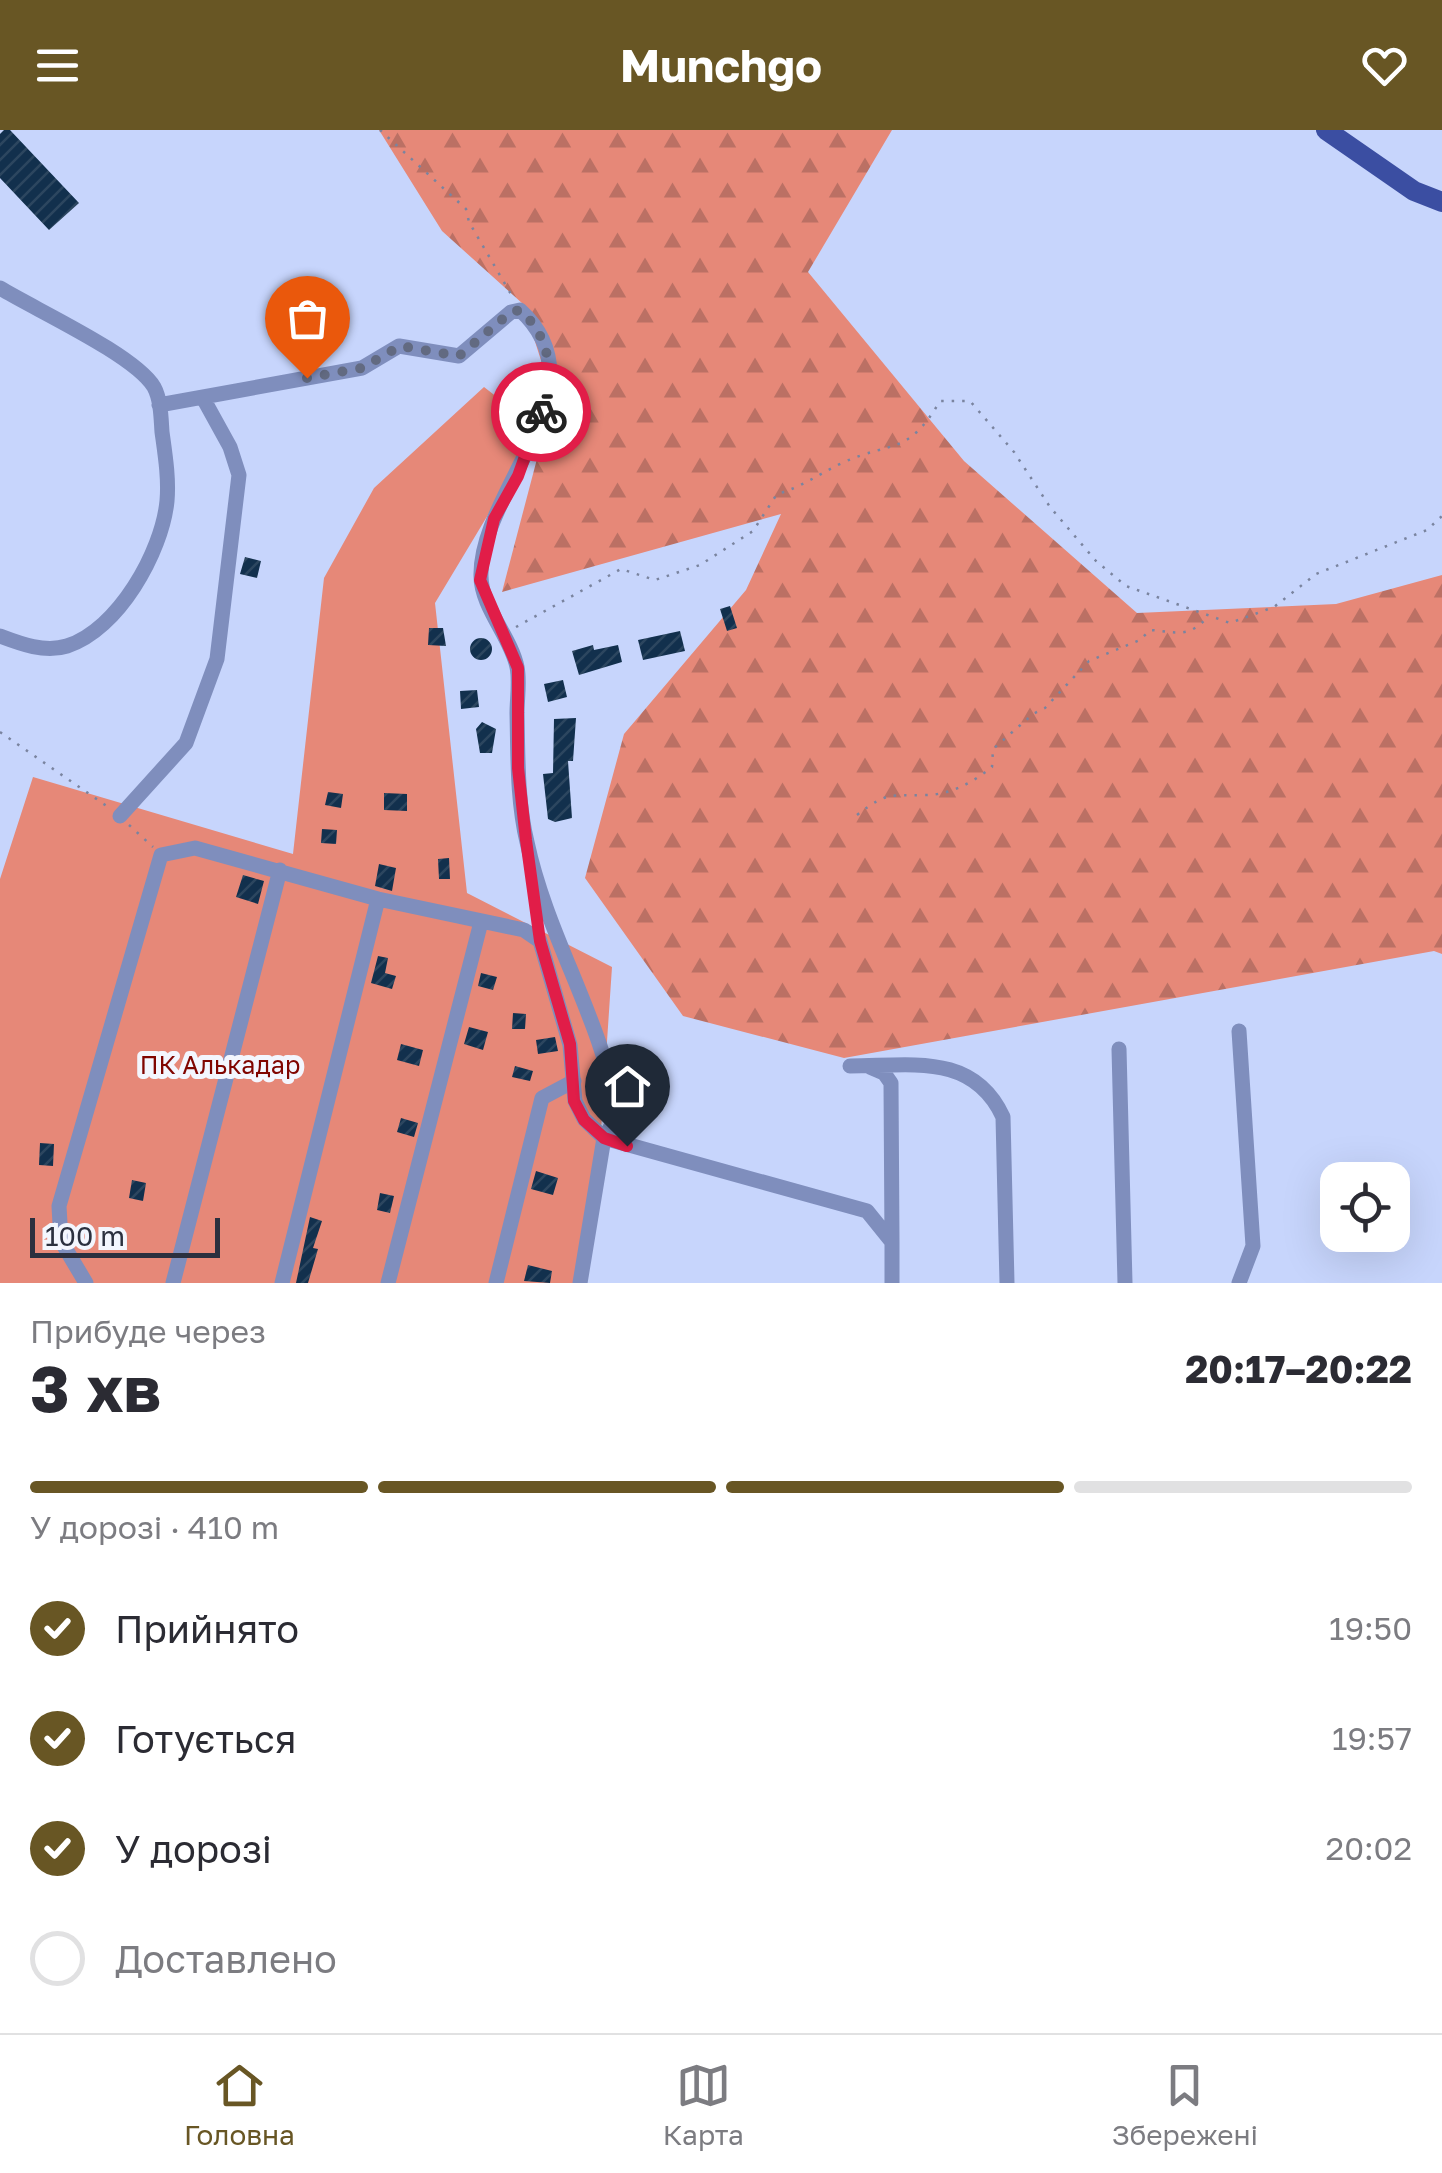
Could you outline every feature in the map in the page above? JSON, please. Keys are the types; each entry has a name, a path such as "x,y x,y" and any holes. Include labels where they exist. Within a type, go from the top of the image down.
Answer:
{"main road":[{"path":"1326,130 1414,191 1442,202"}],"street":[{"path":"0,288 133,365 154,387 167,502 155,548 136,579 90,636 64,648 31,647 0,636"},
{"path":"159,405 362,368 400,346 459,356 511,312 520,310 536,324 552,378 518,476 494,519 480,580 518,668 518,768 540,941 570,1044 574,1101 584,1120 604,1138 867,1211 892,1242"},
{"path":"120,816 186,743 217,659 239,475 230,446 203,398"},
{"path":"86,1283 61,1242 59,1206 161,855 195,848 378,899 524,930 540,941"},
{"path":"532,860 549,922 578,982 610,1070 618,1115 604,1138 580,1283"},
{"path":"173,1283 280,870"},
{"path":"282,1283 378,899"},
{"path":"388,1283 481,922"},
{"path":"1239,1031 1253,1246 1239,1283"},
{"path":"1119,1049 1125,1283"},
{"path":"850,1066 937,1065 969,1077 993,1095 1003,1117 1007,1283"},
{"path":"868,1066 884,1073 891,1083 892,1283"},
{"path":"496,1283 542,1098 574,1081"}],"path":[{"path":"380,130 438,184 450,190 466,210 468,222 520,310"},
{"path":"504,633 621,569 655,580 700,565 753,530 777,494 801,488 843,462 905,444 924,429 940,402 970,401 1014,452 1050,506 1096,560 1126,586 1230,622 1274,607 1316,574 1426,530 1442,516"},
{"path":"858,815 875,801 900,792 927,796 967,786 992,767 993,749 1032,714 1046,708 1089,660 1140,640 1150,630 1182,636 1192,633 1210,615"},
{"path":"0,732 77,782 161,855"}],"green space":[{"path":"379,130 892,130 808,272 964,461 1137,613 1336,604 1442,575 1442,954 1434,951 844,1058 683,1016 585,878 624,734 746,590 781,514 502,592 553,398 523,304 442,231"},
{"name":"ПК Алькадар","path":"484,387 539,430 435,603 467,893 612,967 596,1205 575,1283 0,1283 0,879 33,777 293,854 324,578 374,488"}],"building":[{"path":"10,130 79,203 49,230 0,178 0,134"},
{"path":"245,557 261,561 257,578 240,574"},
{"path":"730,606 737,628 727,631 720,609"},
{"path":"429,628 443,628 446,646 428,645"},
{"path":"680,631 685,651 643,660 638,640"},
{"path":"481,638 489,641 489,657 481,660 473,657 470,649 473,641"},
{"path":"593,645 594,650 618,645 622,662 579,675 572,651"},
{"path":"563,680 567,697 548,702 544,684"},
{"path":"477,690 479,707 461,709 460,691"},
{"path":"576,718 573,761 568,761 572,818 555,822 548,819 543,774 553,773 554,719"},
{"path":"482,722 496,729 492,753 480,753 476,729"},
{"path":"328,792 343,794 341,808 325,805"},
{"path":"384,793 407,794 407,811 384,810"},
{"path":"322,829 337,830 336,844 321,843"},
{"path":"449,858 450,879 439,879 438,859"},
{"path":"379,864 396,868 392,891 375,886"},
{"path":"243,875 264,881 258,904 236,897"},
{"path":"378,956 388,958 385,973 396,976 392,989 371,983"},
{"path":"481,973 497,977 493,990 478,986"},
{"path":"513,1013 526,1014 525,1029 512,1029"},
{"path":"469,1027 488,1032 483,1050 464,1044"},
{"path":"555,1037 558,1051 538,1054 536,1040"},
{"path":"401,1044 423,1050 419,1066 397,1060"},
{"path":"515,1066 533,1071 530,1081 512,1077"},
{"path":"401,1118 418,1123 414,1137 397,1132"},
{"path":"40,1143 54,1144 53,1166 39,1165"},
{"path":"536,1171 558,1178 553,1195 531,1189"},
{"path":"132,1180 146,1183 143,1201 129,1198"},
{"path":"380,1193 394,1196 390,1213 377,1210"},
{"path":"310,1217 322,1221 313,1248 318,1249 308,1283 296,1283"},
{"path":"528,1265 552,1271 550,1283 524,1281"}],"way so far":[{"path":"307,378 362,368 400,346 459,356 511,312 520,310 536,324 552,378 541,412"}],"route":[{"path":"541,412 518,476 494,519 480,580 518,668 518,768 526,840 532,860 540,941 570,1044 574,1101 584,1120 604,1138 627,1146"}]}
